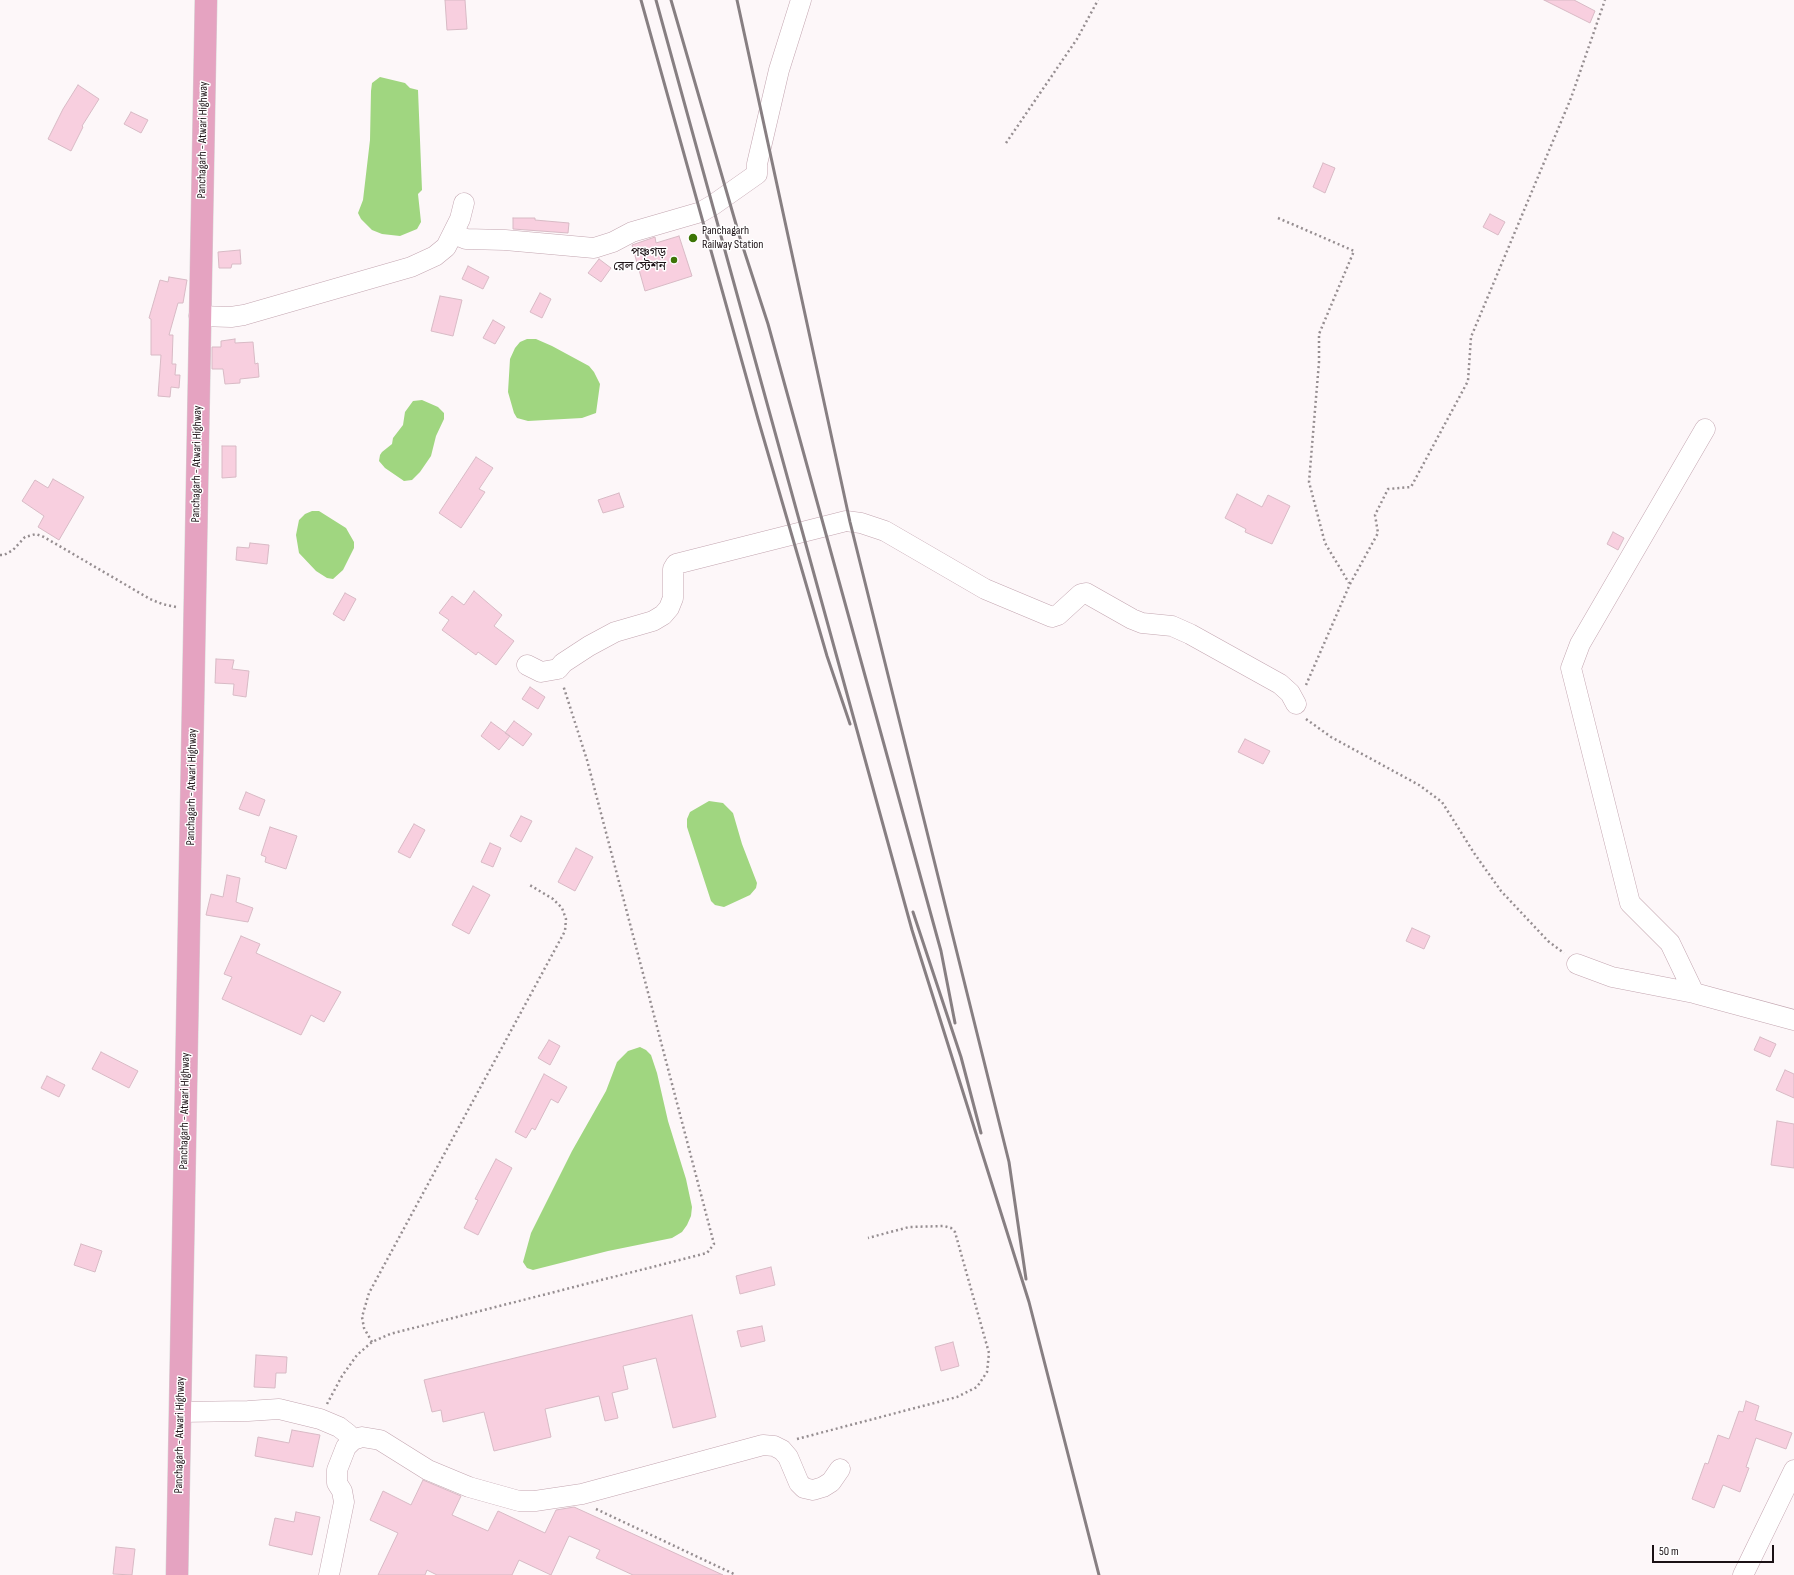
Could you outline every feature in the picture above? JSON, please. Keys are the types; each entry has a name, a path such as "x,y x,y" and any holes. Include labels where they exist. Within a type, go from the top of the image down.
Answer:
{"main road":[{"name":"Panchagarh - Atwari Highway","path":"177,1575 206,0"}],"street":[{"path":"454,234 466,239 505,240 594,248 613,242 632,232 701,212 713,205 757,174 757,164 779,70 802,0"},
{"path":"199,316 231,317 244,315 411,267 434,256 446,247 454,234 464,203"},
{"path":"1694,993 1670,943 1630,903 1571,668 1580,644 1705,429"},
{"path":"527,665 541,672 558,669 563,663 615,632 653,621 663,615 669,608 673,598 673,569 676,564 846,522 862,523 885,531 985,589 1052,617 1058,616 1081,594 1086,593 1142,623 1172,626 1197,638 1280,684 1290,693 1296,704"},
{"path":"1577,964 1612,977 1694,993 1794,1020"},
{"path":"181,1412 279,1409 320,1419 339,1427 353,1440"},
{"path":"329,1575 344,1502 342,1491 337,1482 337,1470 346,1447 353,1440 362,1437 380,1440 428,1470 469,1487 519,1501 535,1501 582,1494 763,1445 774,1446 782,1450 788,1457 799,1483 804,1488 813,1490 823,1488 831,1482 840,1469"},
{"path":"1743,1575 1794,1470"}],"path":[{"path":"1006,144 1077,39 1098,0"},
{"path":"1577,964 1548,941 1501,891 1474,853 1442,802 1418,785 1330,737 1304,717 1296,704 1302,696 1350,584 1378,533 1375,516 1388,489 1411,487 1468,381 1471,337 1571,98 1605,0"},
{"path":"1278,218 1354,251 1319,334 1319,362 1309,482 1325,543 1350,584"},
{"path":"0,555 4,555 13,550 25,537 36,534 44,537 162,604 174,607 194,607"},
{"path":"320,1419 342,1376 357,1355 372,1342 390,1334 707,1253 714,1244 587,760 558,669"},
{"path":"372,1342 364,1328 362,1317 369,1293 565,931 566,919 562,908 553,899 528,884"},
{"path":"782,1450 792,1441 957,1397 977,1387 987,1372 989,1353 955,1232 951,1228 944,1226 909,1228 868,1238"},
{"path":"582,1494 586,1500 599,1511 736,1575"}],"shaded area":[{"path":"380,77 405,83 410,88 418,90 422,190 418,194 421,222 417,229 400,236 382,234 372,230 361,219 358,213 363,200 370,140 372,83"},
{"path":"527,339 536,339 589,366 600,384 596,413 582,418 528,421 517,418 508,392 510,359 515,348 520,342"},
{"path":"422,400 438,407 444,413 444,419 436,436 431,456 420,472 412,480 404,481 385,468 379,461 380,455 392,444 393,438 403,425 405,412 413,401"},
{"path":"312,511 319,511 346,528 354,542 354,548 343,570 333,579 327,578 316,571 299,553 296,535 299,520 305,514"},
{"path":"709,801 723,803 733,813 742,844 757,883 756,888 750,895 724,907 715,905 711,901 687,827 687,819 690,812"},
{"path":"640,1047 651,1055 657,1073 668,1121 686,1179 692,1207 691,1216 687,1225 682,1232 672,1238 608,1251 533,1270 527,1268 523,1262 531,1233 572,1151 606,1091 617,1062 628,1051"}],"building":[{"path":"445,0 465,0 467,29 447,30"},
{"path":"1544,0 1574,0 1595,11 1590,23"},
{"path":"78,85 99,99 82,126 83,127 71,151 48,139 63,109"},
{"path":"131,112 148,120 141,133 124,124"},
{"path":"1323,163 1335,168 1325,193 1313,187"},
{"path":"1490,214 1505,222 1498,235 1483,227"},
{"path":"513,218 535,218 535,220 569,223 568,233 513,229"},
{"path":"679,236 692,276 645,291 632,245 655,237 656,243"},
{"path":"240,250 241,264 232,264 231,268 219,268 218,252"},
{"path":"599,259 611,268 601,282 588,273"},
{"path":"468,266 489,277 483,289 462,279"},
{"path":"169,277 187,280 183,303 178,303 169,335 173,335 172,364 176,364 175,375 180,375 179,388 171,387 170,397 158,396 161,355 151,355 151,319 149,318 160,280 168,282"},
{"path":"540,293 551,299 542,318 530,312"},
{"path":"440,296 462,300 453,336 431,331"},
{"path":"493,320 505,327 495,344 483,338"},
{"path":"235,339 235,343 253,342 255,364 258,363 259,377 240,379 240,383 225,384 223,369 212,369 212,347 221,347 221,341"},
{"path":"222,446 236,446 236,477 222,478"},
{"path":"476,457 493,468 479,489 485,492 461,528 439,513"},
{"path":"53,479 84,497 59,540 38,527 44,516 22,501 35,480 48,488"},
{"path":"619,493 624,507 603,513 598,500"},
{"path":"1237,494 1262,507 1268,495 1290,506 1272,544 1245,532 1246,529 1225,518"},
{"path":"1613,532 1624,538 1618,550 1607,544"},
{"path":"250,543 269,545 267,564 236,560 237,547 249,548"},
{"path":"474,591 502,615 494,626 514,641 496,665 478,652 476,655 442,630 449,620 439,613 452,596 464,605"},
{"path":"345,593 356,599 344,621 333,614"},
{"path":"216,659 234,660 232,669 249,671 246,697 233,695 234,684 215,683"},
{"path":"530,687 545,697 538,709 522,699"},
{"path":"514,721 532,734 523,746 505,733"},
{"path":"491,722 510,736 499,750 481,736"},
{"path":"1245,739 1270,751 1263,764 1238,752"},
{"path":"246,792 265,800 259,816 239,809"},
{"path":"521,816 532,821 521,842 510,836"},
{"path":"414,824 425,830 410,858 398,852"},
{"path":"270,827 297,836 286,869 265,862 266,857 261,855"},
{"path":"490,843 501,848 493,867 481,862"},
{"path":"576,848 593,857 575,891 558,882"},
{"path":"227,875 240,878 236,902 253,908 248,922 206,915 211,894 223,897"},
{"path":"473,886 490,895 469,934 452,925"},
{"path":"1412,928 1430,936 1424,949 1406,941"},
{"path":"241,936 260,944 256,953 341,992 324,1022 311,1015 301,1035 222,999 232,977 224,974"},
{"path":"1760,1037 1776,1044 1770,1057 1754,1050"},
{"path":"549,1040 560,1046 550,1065 538,1058"},
{"path":"101,1052 138,1071 129,1088 92,1069"},
{"path":"1785,1070 1794,1074 1794,1098 1776,1090"},
{"path":"544,1074 567,1087 558,1103 551,1099 535,1130 532,1128 526,1138 515,1132"},
{"path":"47,1076 65,1085 59,1097 41,1088"},
{"path":"1777,1121 1794,1124 1794,1168 1771,1165"},
{"path":"496,1159 512,1168 478,1235 464,1228 478,1200 475,1199"},
{"path":"81,1244 102,1251 95,1272 74,1265"},
{"path":"771,1267 775,1285 740,1294 736,1276"},
{"path":"692,1315 716,1417 673,1428 656,1358 623,1366 628,1389 612,1393 618,1418 605,1421 599,1396 545,1409 551,1437 494,1451 484,1412 443,1422 441,1410 432,1412 424,1380"},
{"path":"762,1326 765,1341 741,1347 737,1331"},
{"path":"953,1342 959,1366 941,1371 935,1347"},
{"path":"256,1355 287,1357 286,1373 276,1373 275,1388 254,1387"},
{"path":"1746,1401 1759,1406 1755,1420 1792,1433 1786,1449 1756,1438 1746,1467 1749,1468 1740,1492 1723,1485 1714,1508 1692,1499 1705,1463 1708,1464 1718,1435 1729,1439 1739,1411 1743,1412"},
{"path":"292,1430 320,1435 313,1467 255,1456 258,1437 289,1443"},
{"path":"423,1480 461,1496 452,1515 488,1531 498,1511 545,1533 556,1510 574,1507 723,1575 633,1575 596,1558 600,1550 569,1536 551,1575 519,1560 512,1575 437,1575 427,1570 425,1575 378,1575 398,1533 370,1520 383,1491 411,1505"},
{"path":"296,1512 320,1517 312,1555 269,1545 275,1518 294,1522"},
{"path":"116,1547 135,1549 132,1575 113,1574"}],"railway":[{"path":"641,0 758,419 827,656 850,724"},
{"path":"656,0 912,930 1029,1302 1099,1575"},
{"path":"671,0 740,238 768,324 941,951 955,1023"},
{"path":"737,0 850,522 1009,1162 1026,1279"},
{"path":"913,912 961,1057 981,1133"}],"place":[{"name":"Panchagarh Railway Station","path":"693,238"},
{"name":"পঞ্চগড় রেল স্টেশন","path":"674,260"}]}
